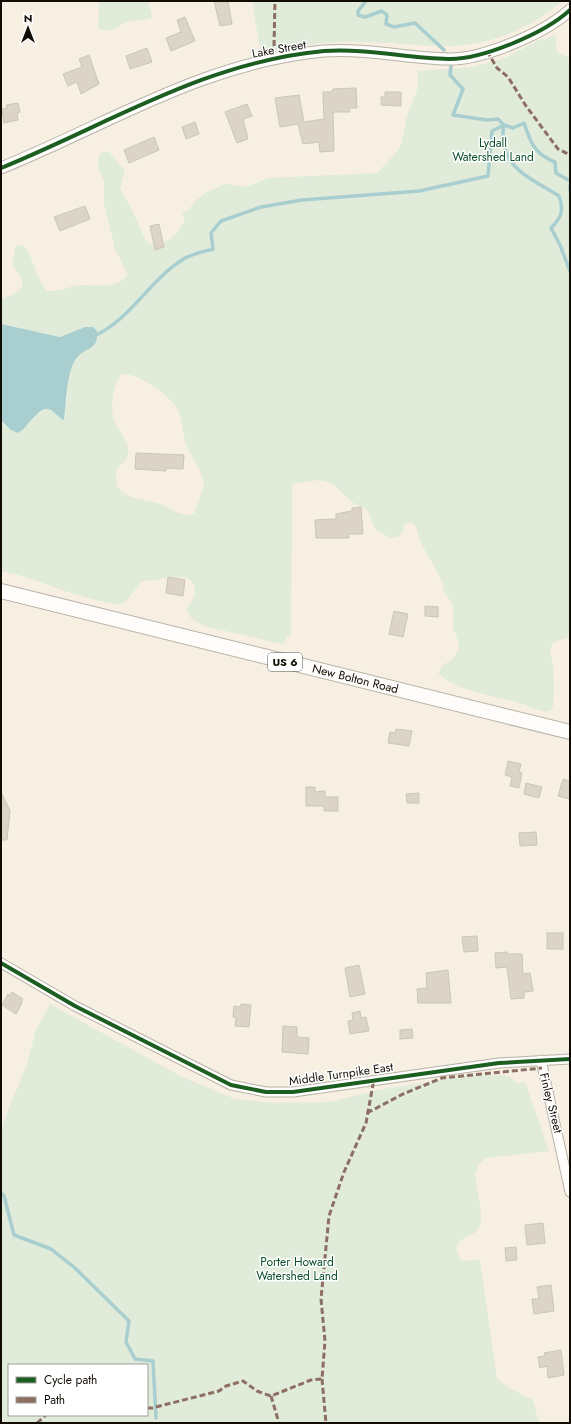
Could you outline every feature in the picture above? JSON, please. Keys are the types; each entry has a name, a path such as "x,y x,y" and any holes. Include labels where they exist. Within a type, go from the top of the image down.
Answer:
{"main road":[{"name":"New Bolton Road","path":"1,591 570,732"}],"street":[{"name":"Lake Street","path":"1,168 47,149 157,97 222,71 255,63 324,51 364,50 422,57 456,58 508,45 562,18 570,10"},
{"name":"Middle Turnpike East","path":"1,963 75,1006 231,1086 266,1092 293,1092 434,1071 541,1060 570,1059"},
{"name":"Finley Street","path":"541,1060 570,1192"}],"green space":[{"path":"98,1 149,1 152,16 150,19 130,21 111,30 103,30 98,28"},
{"path":"252,1 562,1 550,11 523,28 478,43 446,46 372,42 336,42 298,46 261,53"},
{"name":"Lydall Watershed Land","path":"555,34 557,52 570,58 570,637 554,642 550,649 553,663 554,681 554,702 552,710 545,712 516,702 474,692 453,684 438,673 442,666 454,658 459,648 453,627 453,604 444,592 442,581 420,541 416,526 411,522 404,525 403,532 398,537 391,538 377,531 368,511 352,502 332,483 318,480 292,484 291,637 287,636 285,642 282,644 204,626 191,618 187,609 194,597 195,592 194,585 186,578 172,577 142,581 127,600 121,604 76,595 16,574 1,571 1,420 6,425 27,426 39,412 46,408 60,418 67,401 70,372 77,356 85,350 85,327 60,337 1,324 1,299 14,294 22,287 22,280 12,264 16,245 24,246 31,257 42,285 47,291 57,291 72,286 81,285 112,284 123,280 128,275 115,249 104,203 104,181 98,167 99,156 101,153 108,151 125,170 120,188 146,241 149,244 161,245 176,234 185,221 182,212 189,210 193,203 205,193 226,184 245,187 269,178 377,173 397,152 402,142 407,116 418,88 418,71 473,67 507,57 541,39 546,39","holes":["123,374 137,377 154,386 169,398 178,410 186,443 201,474 204,485 194,514 180,514 160,504 131,497 121,491 117,486 116,471 126,459 128,449 125,439 113,417 112,406 117,381"]},
{"name":"Porter Howard Watershed Land","path":"50,1004 182,1077 235,1099 275,1103 329,1102 379,1090 471,1075 502,1075 510,1077 517,1083 525,1082 549,1151 486,1158 478,1165 478,1172 475,1172 475,1178 481,1214 480,1225 477,1231 459,1242 457,1247 462,1261 480,1260 497,1379 511,1389 533,1400 539,1423 1,1423 1,1128 27,1064 36,1030"}],"water":[{"path":"1,324 60,337 85,327 93,327 97,331 96,343 82,353 74,362 68,382 64,420 54,412 44,409 40,411 26,427 18,433 11,430 1,420"}],"building":[{"path":"214,1 228,1 232,24 220,26"},
{"path":"185,17 195,41 171,51 166,38 181,32 177,20"},
{"path":"147,48 152,62 130,69 126,56"},
{"path":"89,55 99,84 81,94 77,82 68,86 63,74 82,67 79,59"},
{"path":"356,88 357,108 349,108 350,112 333,112 334,151 320,152 319,142 303,144 298,124 280,127 275,98 299,95 304,122 324,119 323,92 331,92 333,89"},
{"path":"385,92 401,92 401,106 381,105 381,97 385,97"},
{"path":"18,103 20,112 17,113 18,120 4,123 2,109 7,108 6,105"},
{"path":"247,104 252,116 243,119 248,139 237,143 225,112"},
{"path":"195,122 199,134 186,139 182,127"},
{"path":"154,137 159,150 129,163 124,150"},
{"path":"85,206 90,219 60,231 54,217"},
{"path":"159,224 164,247 155,250 150,226"},
{"path":"136,453 184,455 183,469 166,468 166,471 135,469"},
{"path":"361,507 363,534 349,534 349,538 316,538 315,520 336,519 336,514 352,511 352,508"},
{"path":"168,577 185,580 183,596 166,593"},
{"path":"425,606 438,607 438,617 425,616"},
{"path":"394,611 408,614 403,637 389,634"},
{"path":"396,729 412,731 409,746 388,743 390,732 395,733"},
{"path":"508,761 521,764 519,772 522,773 519,788 510,786 512,777 505,775"},
{"path":"563,779 570,781 570,799 558,796"},
{"path":"526,783 542,787 539,798 524,794"},
{"path":"306,787 315,787 315,792 325,791 325,797 338,797 338,811 324,811 324,806 306,806"},
{"path":"1,792 10,811 7,840 1,840"},
{"path":"419,793 419,803 407,803 406,794"},
{"path":"536,832 537,845 520,846 519,833"},
{"path":"547,933 563,933 563,949 547,949"},
{"path":"477,936 478,951 464,952 462,937"},
{"path":"507,952 507,954 522,954 523,974 530,973 533,991 524,992 524,998 511,999 507,967 496,968 495,953"},
{"path":"359,965 365,994 350,997 345,968"},
{"path":"448,970 451,1003 418,1003 417,989 427,988 426,973"},
{"path":"12,992 23,999 16,1014 2,1005 8,994 10,996"},
{"path":"241,1004 251,1005 249,1027 235,1026 236,1017 233,1017 234,1006 241,1007"},
{"path":"360,1011 361,1018 366,1017 369,1031 350,1034 348,1021 353,1020 352,1013"},
{"path":"283,1026 297,1027 297,1037 309,1038 308,1054 282,1052"},
{"path":"412,1029 413,1038 400,1039 400,1030"},
{"path":"543,1223 545,1243 527,1245 525,1225"},
{"path":"516,1247 517,1260 506,1261 505,1248"},
{"path":"551,1285 554,1311 534,1314 532,1299 539,1299 537,1287"},
{"path":"561,1350 564,1375 548,1378 547,1366 540,1368 538,1357 545,1356 544,1353"}],"waterway":[{"path":"366,1 358,11 358,15 365,17 382,11 387,15 386,24 394,27 415,23 444,50"},
{"path":"451,66 450,75 463,89 453,115 487,120 498,119 504,125 513,128 524,123 534,147 542,155 555,162 556,173 570,181"},
{"path":"504,125 504,144 511,162 533,181 559,196 562,209 560,217 551,228 560,245 570,271"},
{"path":"94,336 107,329 118,320 159,278 182,260 213,249 211,233 221,221 261,207 302,200 419,191 488,176 492,131 504,125"},
{"path":"570,185 570,190"},
{"path":"1,1193 4,1196 14,1235 51,1249 75,1268 129,1321 126,1342 135,1359 153,1361 156,1418"}],"marked path":[{"path":"274,46 275,1"},
{"path":"487,51 497,68 508,77 526,106 558,149 570,155"},
{"path":"367,1113 403,1094 442,1078 542,1068"},
{"path":"148,1408 219,1391 226,1386 243,1381 257,1391 271,1396 311,1380 322,1379 325,1341 321,1299 329,1216 344,1172 366,1123 374,1079"},
{"path":"322,1379 326,1423"},
{"path":"271,1396 279,1423"},
{"path":"37,1423 45,1416"}],"cycle path":[{"path":"1,168 158,97 198,81 239,68 280,57 340,50 432,58 462,58 478,55 512,44 545,28 570,10"},
{"path":"1,963 75,1006 231,1085 266,1092 293,1092 499,1063 570,1059"}]}
